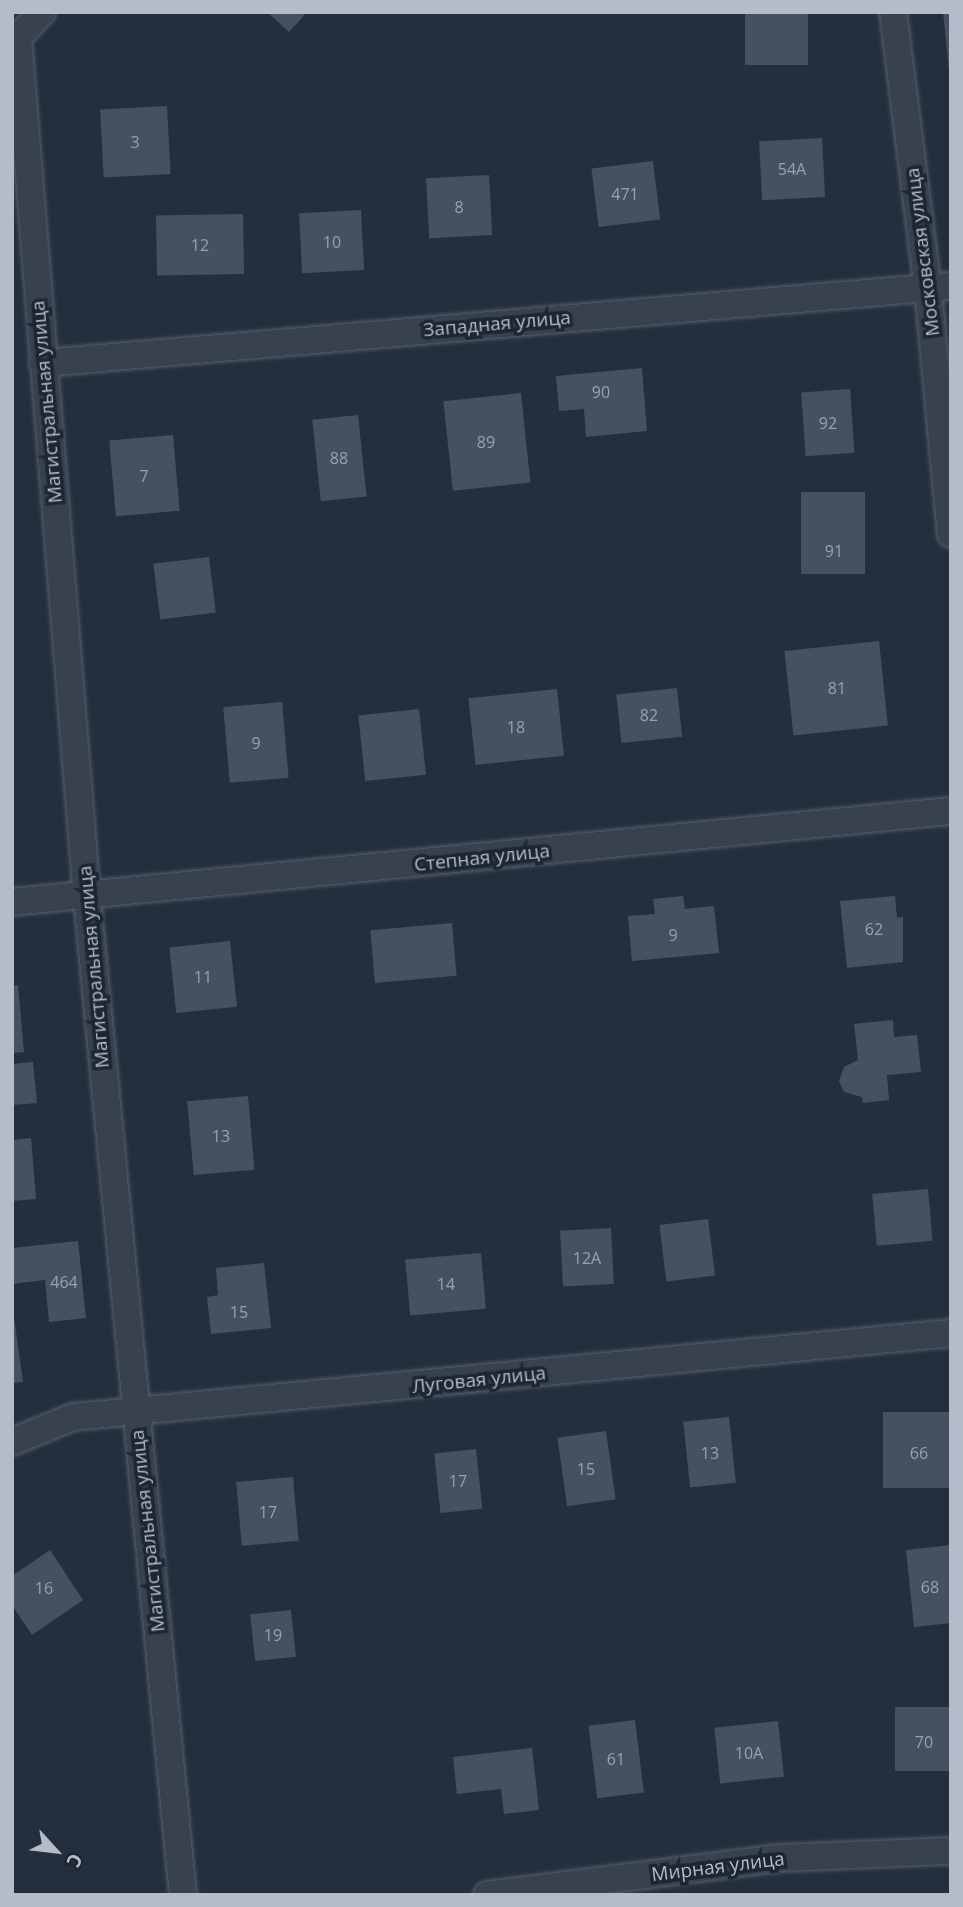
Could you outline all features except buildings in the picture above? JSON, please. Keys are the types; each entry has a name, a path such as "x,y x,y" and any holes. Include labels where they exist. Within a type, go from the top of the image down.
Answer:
{"street":[{"path":"15,41 43,12"},
{"name":"Московская улица","path":"893,12 940,287 951,534"},
{"name":"Магистральная улица","path":"15,41 87,897 184,1895"},
{"name":"Западная улица","path":"43,363 940,287"},
{"name":"Степная улица","path":"12,902 87,897 951,811"},
{"name":"Луговая улица","path":"12,1442 73,1417 137,1413 951,1333"},
{"name":"Мирная улица","path":"487,1895 781,1858 951,1851"}]}
